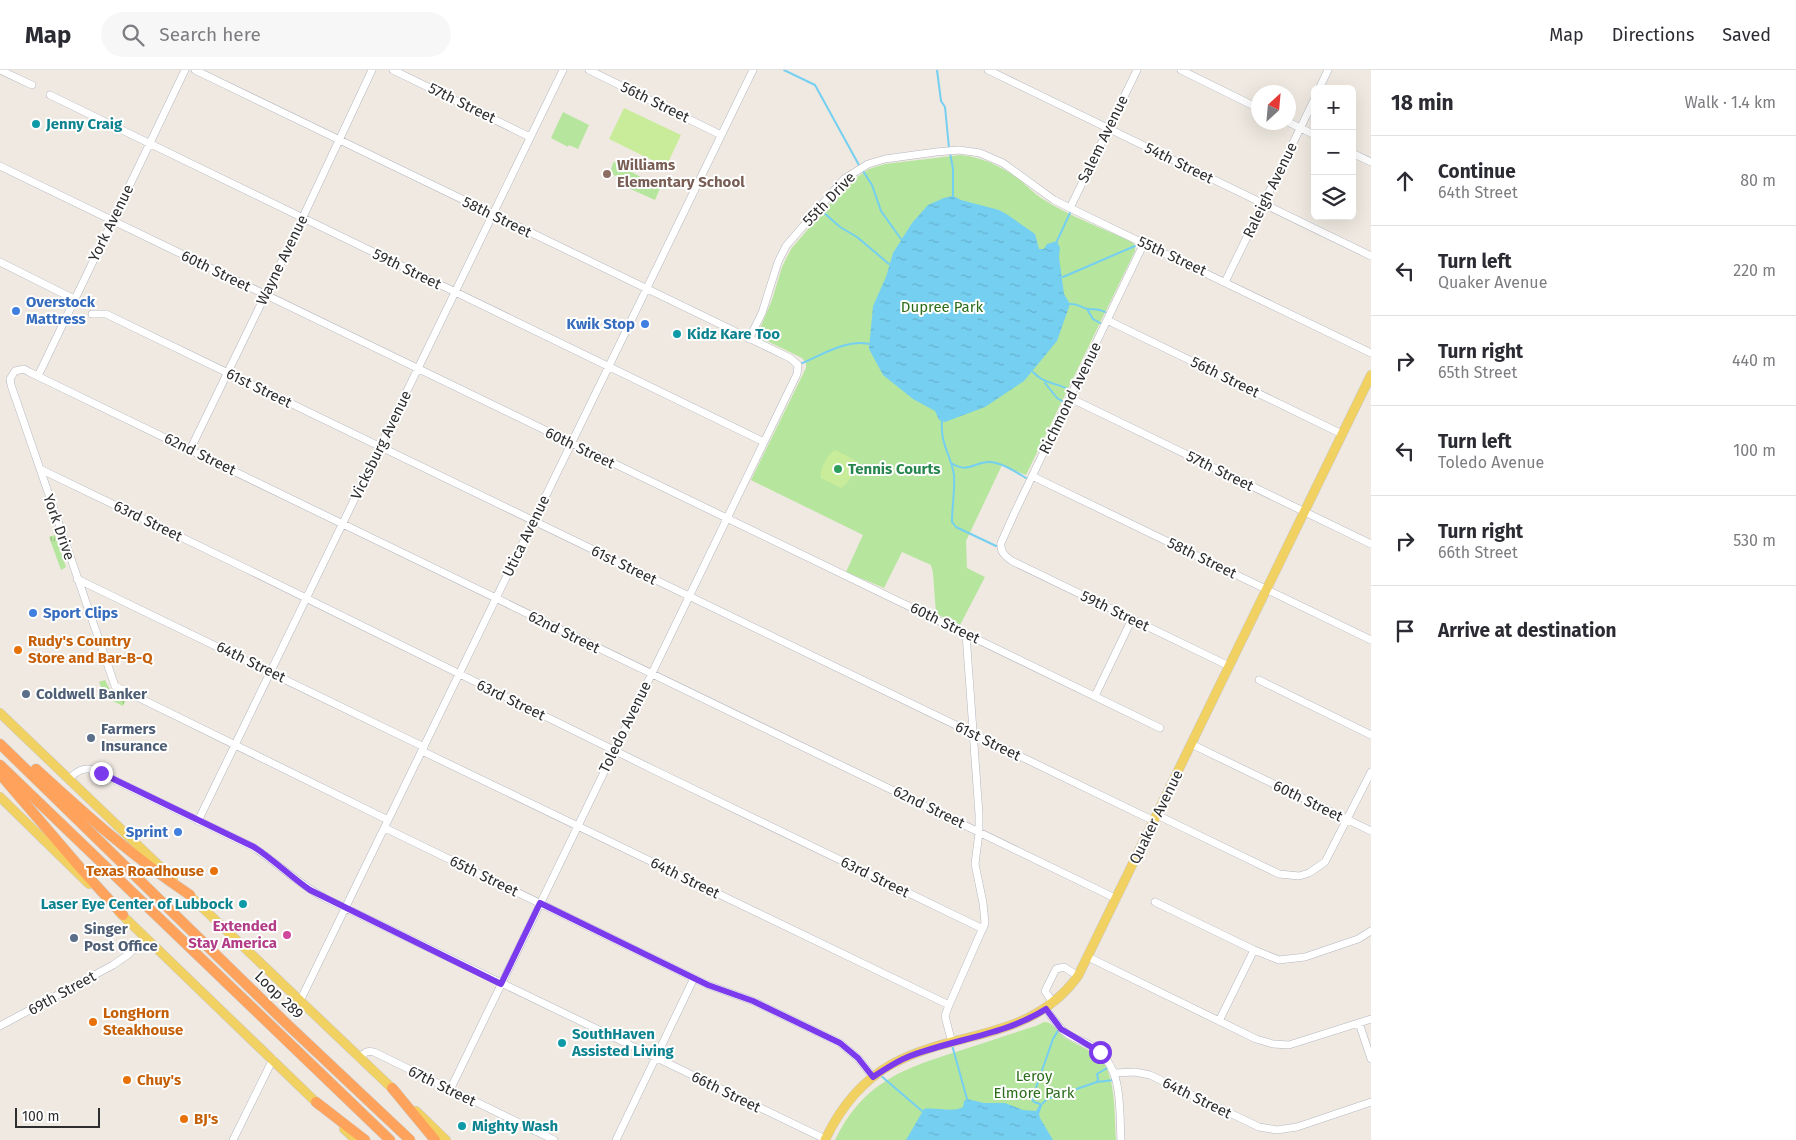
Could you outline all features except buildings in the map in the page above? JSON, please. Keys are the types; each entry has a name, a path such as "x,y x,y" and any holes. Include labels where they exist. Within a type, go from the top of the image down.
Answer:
{"highway":[{"path":"0,740 17,752 105,832 159,874 190,895"},
{"name":"Loop 289","path":"0,744 287,1024 410,1140"},
{"name":"Loop 289","path":"0,765 390,1140"},
{"path":"0,774 122,915"},
{"path":"392,1088 434,1140"},
{"path":"316,1102 364,1140"}],"main road":[{"name":"Quaker Avenue","path":"825,1140 844,1105 861,1086 892,1064 911,1056 1023,1021 1061,997 1078,976 1371,375"},
{"path":"0,713 446,1140"},
{"path":"0,797 69,866 146,937 356,1140"}],"street":[{"path":"0,70 32,85"},
{"name":"York Avenue","path":"38,376 185,70"},
{"name":"58th Street","path":"194,70 790,358 798,365"},
{"name":"Wayne Avenue","path":"190,450 372,70"},
{"name":"57th Street","path":"392,70 530,137"},
{"name":"Vicksburg Avenue","path":"198,821 563,70"},
{"name":"56th Street","path":"589,70 721,135"},
{"name":"Utica Avenue","path":"300,1002 753,70"},
{"name":"54th Street","path":"988,70 1371,256"},
{"name":"Salem Avenue","path":"1070,208 1136,70"},
{"path":"1181,70 1251,105"},
{"path":"1321,85 1328,70"},
{"name":"59th Street","path":"50,95 764,442"},
{"name":"Raleigh Avenue","path":"1225,282 1311,106"},
{"path":"1296,126 1311,133"},
{"name":"55th Drive","path":"749,339 762,313 778,262 786,246 848,176 868,164 885,159 959,150 978,152"},
{"name":"55th Street","path":"978,152 1004,163 1054,200 1371,353"},
{"path":"1356,155 1371,162"},
{"name":"60th Street","path":"0,166 1160,728"},
{"name":"Richmond Avenue","path":"1003,553 1001,543 1144,243"},
{"path":"0,262 74,299"},
{"name":"61st Street","path":"92,314 106,314 973,733 1279,874 1300,876 1309,873 1325,862 1347,820"},
{"name":"56th Street","path":"1107,320 1342,434"},
{"name":"Toledo Avenue","path":"450,1090 797,374 798,365"},
{"name":"62nd Street","path":"12,374 15,371 24,369 1117,899"},
{"name":"York Drive","path":"12,374 11,385 115,686 235,746"},
{"name":"57th Street","path":"1070,398 1371,544"},
{"name":"63rd Street","path":"40,470 983,928"},
{"name":"58th Street","path":"1032,476 1371,640"},
{"name":"59th Street","path":"1003,553 1012,561 1229,666"},
{"name":"64th Street","path":"77,579 270,672 577,826 948,1005"},
{"path":"1095,696 1132,619"},
{"path":"952,1043 945,1016 948,1005 985,923 975,864 979,832 966,634"},
{"path":"1259,680 1371,735"},
{"name":"60th Street","path":"1191,744 1371,832"},
{"path":"235,746 388,820"},
{"name":"66th Street","path":"69,779 79,770 88,768 94,770 254,847 310,890 825,1140"},
{"path":"1347,820 1371,772"},
{"name":"65th Street","path":"384,828 708,985 753,1001 840,1043 858,1058 873,1077"},
{"path":"1156,902 1254,950 1279,960 1305,957 1358,939 1371,932"},
{"name":"69th Street","path":"0,1026 113,965 130,954 146,937"},
{"path":"1220,1021 1254,950"},
{"path":"1088,957 1264,1042 1289,1045 1371,1019"},
{"path":"1078,976 1064,968 1056,969 1045,991 1049,1006 1061,1029 1100,1052 1115,1073 1121,1140"},
{"path":"616,1140 694,978"},
{"path":"1359,1023 1371,1059"},
{"name":"67th Street","path":"359,1058 369,1051 554,1140"},
{"path":"233,1140 273,1060"},
{"name":"64th Street","path":"1115,1073 1135,1072 1150,1075 1246,1121 1270,1129 1298,1127 1371,1102"}],"green space":[{"path":"624,108 681,135 666,167 609,139"},
{"path":"563,112 589,125 578,149 569,145 568,147 551,138"},
{"name":"Dupree Park","path":"960,155 984,160 999,167 1052,204 1132,242 1135,245 1135,251 1026,475 1002,465 966,541 967,568 985,577 960,625 936,614 931,565 902,552 884,588 846,572 863,535 751,480 806,368 806,363 802,358 761,338 759,335 782,267 791,249 848,183 869,169 885,164"},
{"path":"616,161 624,164 635,174 661,186 655,200 626,187 628,182 610,173 613,163"},
{"name":"Tennis Courts","path":"835,450 855,460 851,476 841,488 821,478 824,463"},
{"path":"55,535 66,567 61,570 49,537"},
{"path":"105,680 111,692 126,700 123,706 105,697 99,682"},
{"name":"Leroy Elmore Park","path":"1044,1022 1053,1026 1067,1039 1098,1056 1104,1063 1112,1084 1116,1140 835,1140 858,1105 886,1081 919,1064"}],"water":[{"path":"953,196 999,210 1008,215 1035,234 1039,249 1044,249 1047,244 1057,241 1060,248 1059,257 1064,294 1070,304 1057,341 1024,381 985,407 945,422 939,420 935,411 913,399 883,375 869,349 873,306 886,277 893,253 912,223 928,205"},
{"path":"967,1099 984,1103 1005,1103 1023,1110 1036,1111 1040,1104 1043,1103 1039,1114 1040,1118 1053,1140 906,1140 924,1109 959,1109 963,1107 964,1101"}],"waterway":[{"path":"784,70 815,85 860,167"},
{"path":"937,70 941,101 945,107 949,148"},
{"path":"950,153 953,169 953,196"},
{"path":"863,171 872,185 881,211 901,239"},
{"path":"822,211 889,264"},
{"path":"1057,241 1070,213"},
{"path":"1063,277 1135,246"},
{"path":"1070,304 1105,312"},
{"path":"1087,309 1093,319 1100,323"},
{"path":"800,364 843,346 860,343 869,344"},
{"path":"1033,372 1045,381 1068,389"},
{"path":"1045,383 1057,398 1062,401"},
{"path":"942,421 944,443 954,475 952,522 956,527 996,546"},
{"path":"951,463 967,468 984,462 994,462 1026,478"},
{"path":"1040,1104 1032,1099 1053,1039 1059,1029"},
{"path":"952,1045 967,1099"},
{"path":"1097,1082 1097,1074 1109,1067"},
{"path":"880,1075 922,1111"},
{"path":"1043,1103 1047,1099 1097,1082 1114,1080"}],"place":[{"name":"Jenny Craig","path":"36,124"},
{"name":"Williams Elementary School","path":"607,174"},
{"name":"Overstock Mattress","path":"16,311"},
{"name":"Kwik Stop","path":"645,324"},
{"name":"Kidz Kare Too","path":"677,334"},
{"name":"Tennis Courts","path":"838,469"},
{"name":"Sport Clips","path":"33,613"},
{"name":"Rudy's Country Store and Bar-B-Q","path":"18,650"},
{"name":"Coldwell Banker","path":"26,694"},
{"name":"Farmers Insurance","path":"91,738"},
{"name":"Sprint","path":"178,832"},
{"name":"Texas Roadhouse","path":"214,871"},
{"name":"Laser Eye Center of Lubbock","path":"243,904"},
{"name":"Extended Stay America","path":"287,935"},
{"name":"Singer Post Office","path":"74,938"},
{"name":"LongHorn Steakhouse","path":"93,1022"},
{"name":"SouthHaven Assisted Living","path":"562,1043"},
{"name":"Chuy's","path":"127,1080"},
{"name":"BJ's","path":"184,1119"},
{"name":"Mighty Wash","path":"462,1126"}],"route":[{"path":"101,773 254,847 310,890 501,984 540,903 708,985 753,1001 840,1043 866,1066 873,1077 892,1064 911,1056 999,1030 1023,1021 1046,1009 1068,1035 1092,1046 1100,1052"}]}
